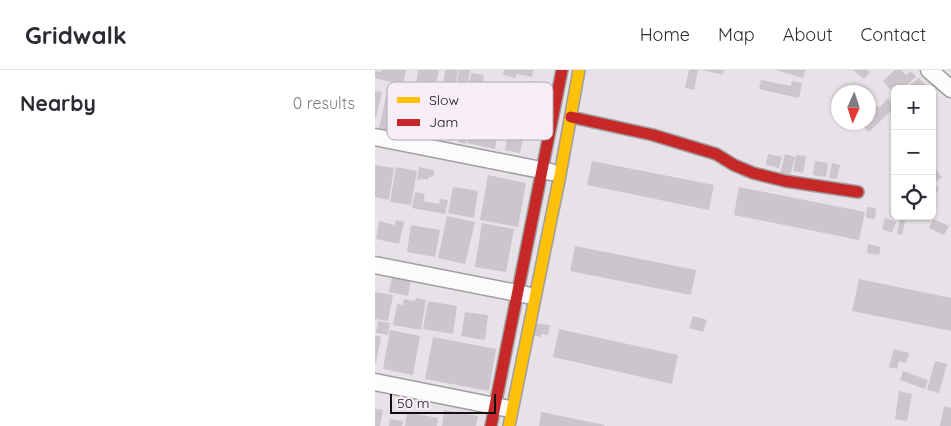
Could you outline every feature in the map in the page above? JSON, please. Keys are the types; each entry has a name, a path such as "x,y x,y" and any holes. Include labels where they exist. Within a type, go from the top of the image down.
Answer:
{"street":[{"path":"553,118 563,70"},
{"path":"375,382 496,406 511,418 579,70"},
{"path":"929,70 951,88"},
{"path":"571,116 653,135 716,154 734,165 753,173 785,181 858,192"},
{"path":"390,140 560,175"},
{"path":"491,426 548,140"},
{"path":"375,265 534,297"}],"building":[{"path":"381,70 406,70 404,82 391,82 375,78 375,71 381,72"},
{"path":"418,70 439,70 437,82 417,82"},
{"path":"445,70 458,70 456,82 443,82"},
{"path":"459,70 470,70 468,82 457,82"},
{"path":"504,70 533,70 532,77 516,74 516,78 503,75"},
{"path":"689,70 698,70 694,90 685,88"},
{"path":"702,70 724,70 723,75"},
{"path":"776,70 805,70 803,78"},
{"path":"853,70 867,70 870,72 864,79"},
{"path":"895,70 901,70 906,75 911,71 916,77 907,85 891,85 891,90 883,81"},
{"path":"471,73 484,75 483,82 469,82"},
{"path":"919,78 925,85 910,85"},
{"path":"761,80 791,86 792,81 802,83 799,98 759,89"},
{"path":"375,91 382,92 376,118 375,118"},
{"path":"387,92 387,130 379,128"},
{"path":"888,98 891,102 891,111 876,125 876,105 879,108"},
{"path":"458,140 467,140 466,144 458,142"},
{"path":"468,140 497,140 495,149 467,143"},
{"path":"507,140 523,140 520,153 505,150"},
{"path":"768,154 782,157 779,168 766,165"},
{"path":"785,154 795,157 790,176 780,174"},
{"path":"796,155 806,156 803,173 793,171"},
{"path":"592,161 714,185 709,210 587,185"},
{"path":"815,161 828,163 826,177 813,175"},
{"path":"832,163 840,165 837,179 829,178"},
{"path":"375,165 394,168 389,200 375,197"},
{"path":"396,167 417,171 411,205 390,202"},
{"path":"419,167 434,170 433,177 429,177 428,180 420,178 420,180 417,180"},
{"path":"936,170 942,177 936,182"},
{"path":"488,175 526,183 518,227 480,220"},
{"path":"453,187 478,191 474,218 448,213"},
{"path":"739,187 865,212 859,240 734,215"},
{"path":"415,192 425,194 423,201 439,204 440,199 448,200 445,214 412,208"},
{"path":"867,207 876,208 875,219 866,218"},
{"path":"447,216 475,222 465,264 438,258"},
{"path":"885,218 896,222 892,233 882,229"},
{"path":"396,220 404,222 399,244 376,239 379,221 395,225"},
{"path":"900,220 905,221 902,235 897,234"},
{"path":"933,220 949,226 944,235 929,228"},
{"path":"482,223 514,229 506,272 475,267"},
{"path":"411,225 440,230 435,257 407,252"},
{"path":"868,244 881,247 879,255 867,253"},
{"path":"575,246 696,270 691,295 570,271"},
{"path":"392,277 411,281 408,296 389,292"},
{"path":"859,279 951,298 951,331 852,311"},
{"path":"375,292 393,295 388,321 375,319"},
{"path":"416,298 426,300 421,330 393,325 397,304 403,305 404,299 415,301"},
{"path":"428,301 457,306 453,334 423,329"},
{"path":"465,312 488,315 485,340 461,336"},
{"path":"693,316 707,320 703,332 689,328"},
{"path":"378,321 390,323 388,335 376,333"},
{"path":"534,323 550,325 548,335 541,334 541,337 532,335"},
{"path":"559,329 678,355 672,384 553,357"},
{"path":"390,330 420,336 413,375 383,369"},
{"path":"375,335 381,337 376,363 375,362"},
{"path":"433,337 496,349 489,391 425,379"},
{"path":"894,349 909,353 906,363 899,361 897,369 889,367"},
{"path":"935,361 947,364 939,393 927,390"},
{"path":"903,371 928,380 925,389 900,380"},
{"path":"899,391 912,394 907,421 895,419"},
{"path":"944,406 951,408 951,426 940,426"},
{"path":"375,409 383,410 380,426 375,426"},
{"path":"444,410 478,416 476,426 442,426"},
{"path":"407,412 438,418 437,426 405,426"},
{"path":"541,412 605,425 605,426 539,426"},
{"path":"390,419 403,421 402,426 389,426"}],"traffic: slow":[{"path":"509,426 560,175 579,70"}],"traffic: jam":[{"path":"553,115 562,70"},
{"path":"571,117 653,135 716,154 734,165 753,173 785,181 858,192"},
{"path":"491,426 548,140"}]}
